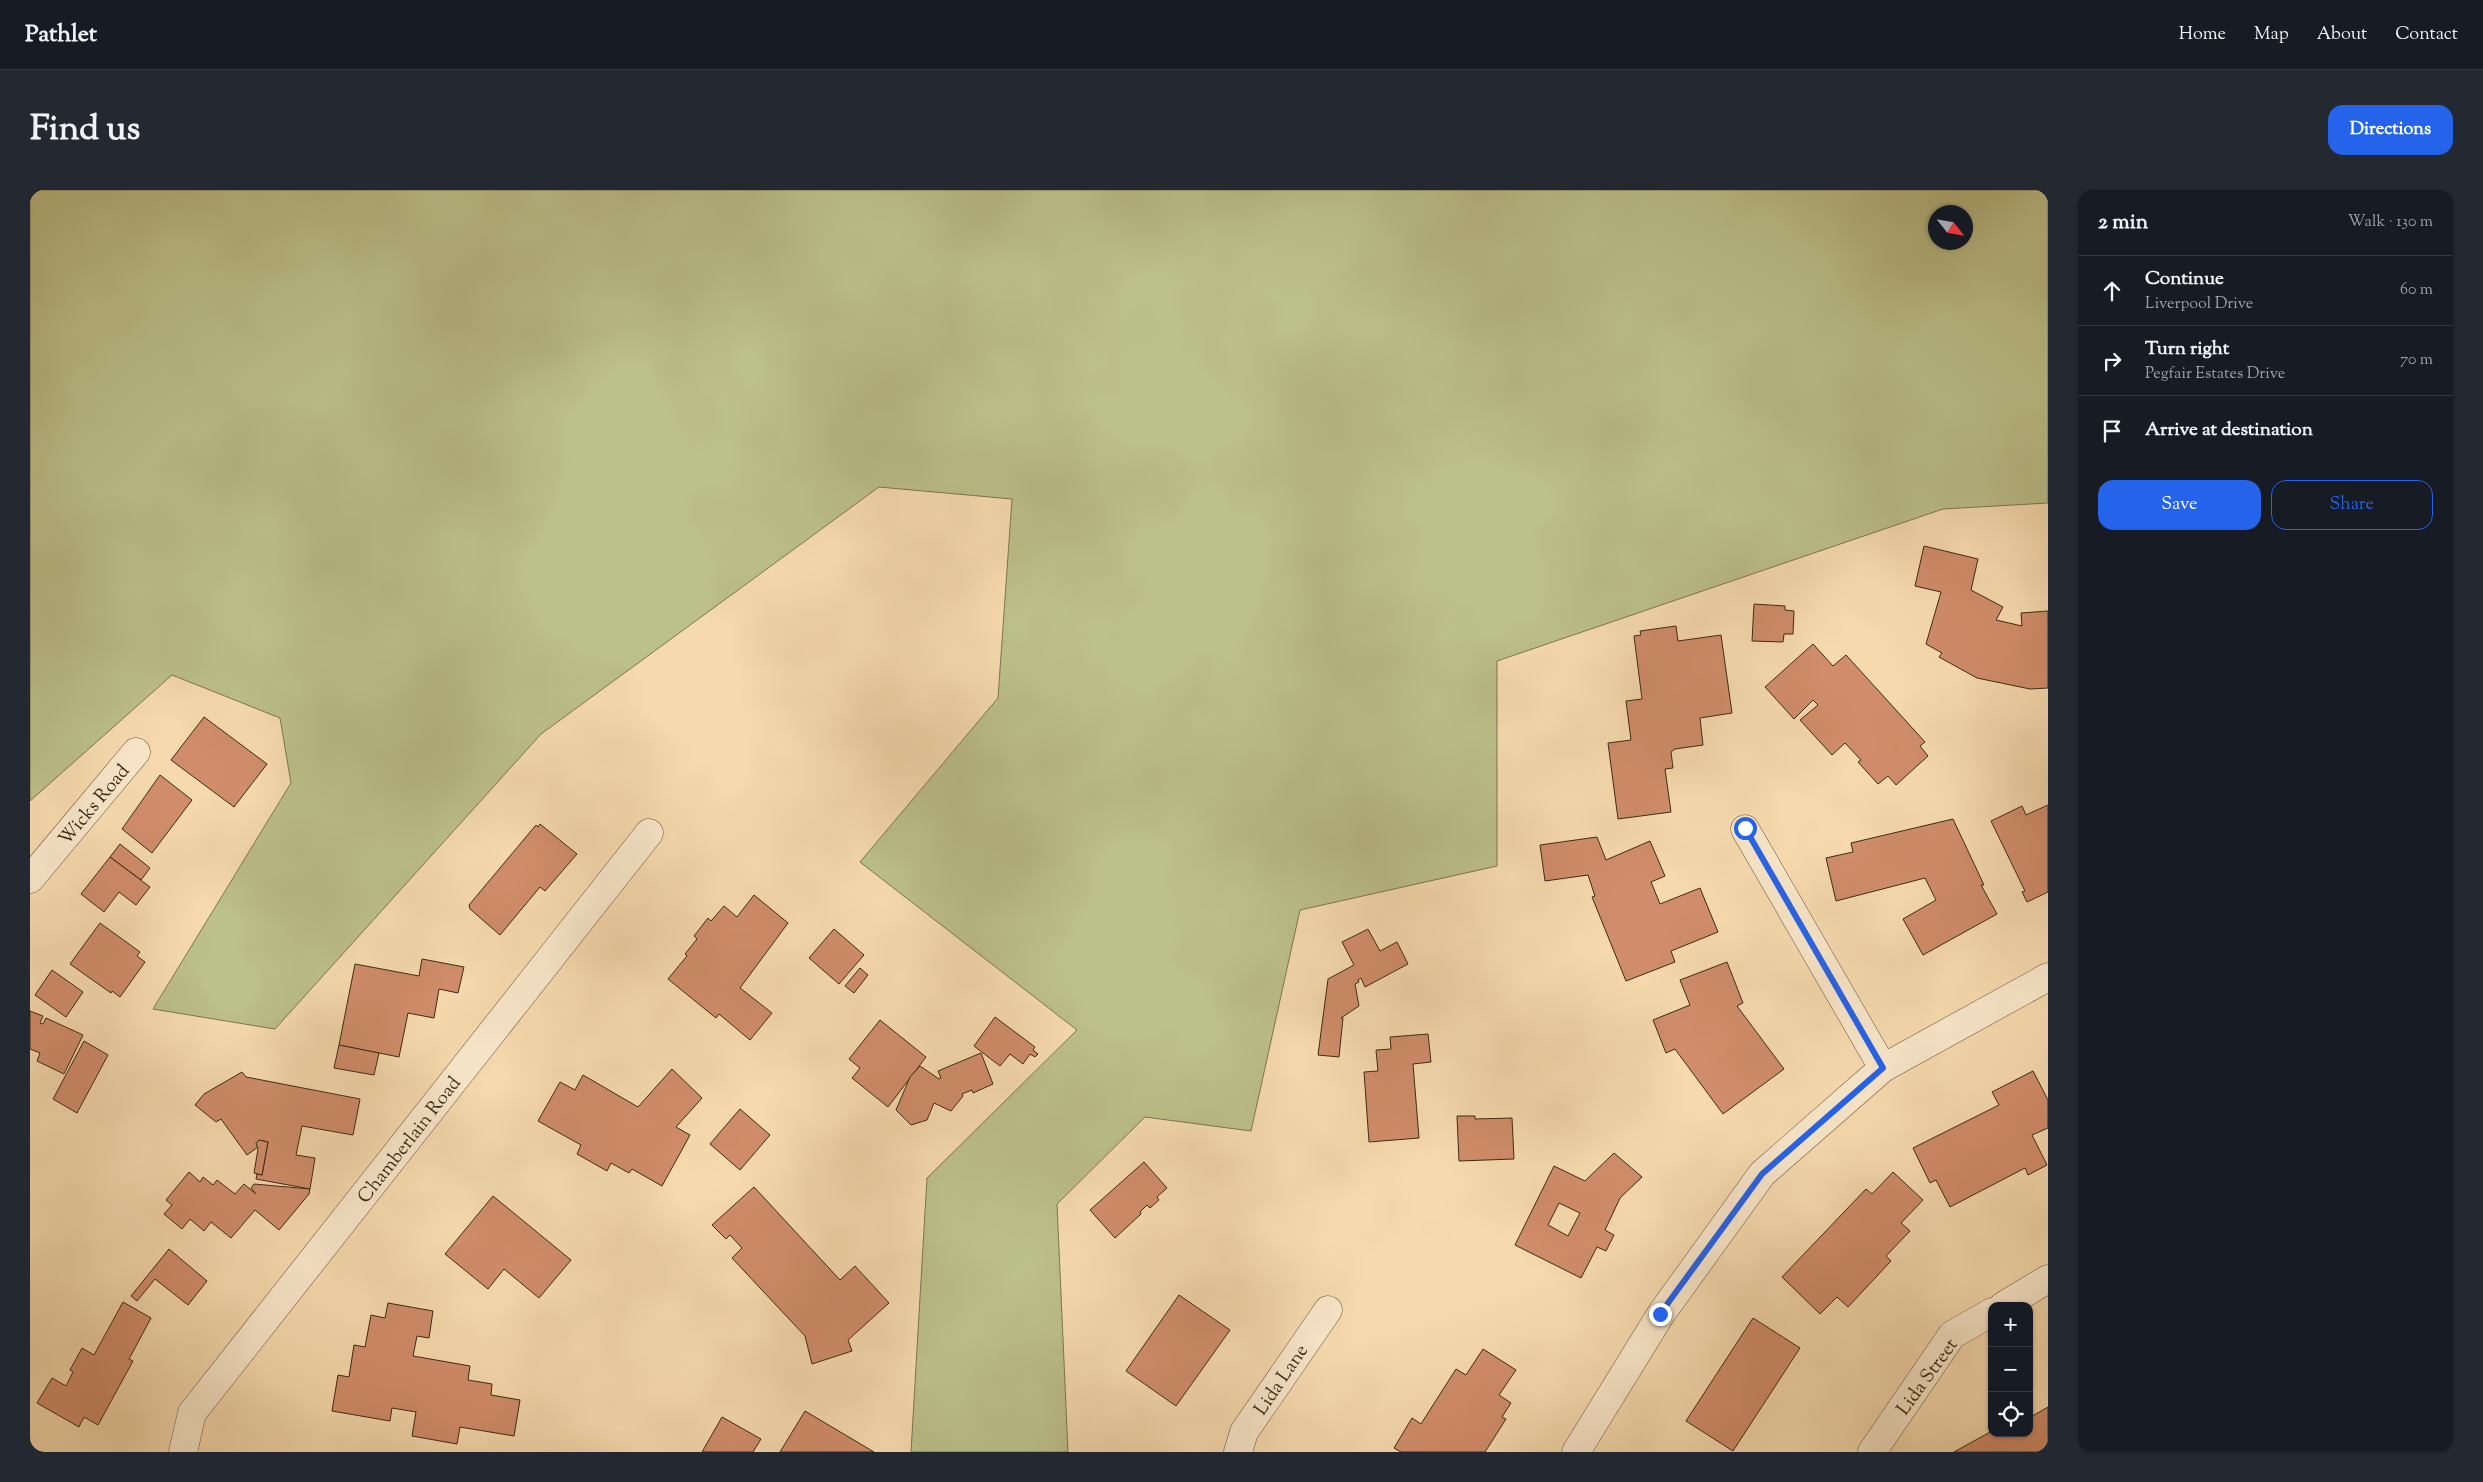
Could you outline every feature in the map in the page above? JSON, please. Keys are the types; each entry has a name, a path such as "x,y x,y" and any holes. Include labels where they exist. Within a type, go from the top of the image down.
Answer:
{"street":[{"name":"Wicks Road","path":"30,879 136,752"},
{"path":"1745,828 1883,1068"},
{"name":"Chamberlain Road","path":"182,1452 192,1414 649,833"},
{"path":"1576,1452 1660,1314 1762,1174 1883,1068 2048,976"},
{"path":"2010,1302 2048,1279"},
{"name":"Lida Lane","path":"1238,1452 1244,1432 1328,1310"},
{"name":"Lida Street","path":"1872,1452 1952,1335 1988,1314"}],"green space":[{"path":"30,190 2048,190 2048,503 1943,509 1497,661 1497,866 1300,910 1251,1131 1145,1117 1057,1204 1068,1452 911,1452 927,1178 1077,1030 860,862 998,698 1012,499 879,487 541,734 275,1029 153,1009 291,783 280,718 172,675 30,801"}],"building":[{"path":"1924,546 1978,559 1971,590 2003,607 1996,620 2022,626 2021,613 2048,611 2048,688 2030,689 1977,678 1939,657 1942,653 1926,644 1941,592 1915,586"},
{"path":"1754,604 1785,606 1785,610 1794,611 1793,634 1784,634 1783,642 1752,641"},
{"path":"1676,626 1678,641 1721,635 1732,713 1700,718 1703,745 1675,749 1671,752 1673,768 1665,769 1671,812 1618,819 1608,743 1631,740 1626,701 1642,699 1634,636 1641,635 1640,631"},
{"path":"1813,644 1833,666 1846,655 1925,742 1920,746 1928,756 1896,785 1888,776 1878,784 1858,762 1861,760 1845,743 1832,755 1800,720 1818,705 1813,700 1794,719 1765,687"},
{"path":"204,717 267,764 234,807 171,760"},
{"path":"160,775 192,800 152,853 122,829"},
{"path":"2048,805 2048,892 2027,902 2022,892 2025,891 1991,821 2022,806 2026,815"},
{"path":"1953,819 1984,885 1981,885 1997,914 1923,955 1903,919 1936,900 1925,878 1836,901 1826,858 1853,852 1851,843"},
{"path":"540,824 577,854 545,891 540,887 500,935 470,909 469,905 536,825 538,827"},
{"path":"1597,837 1606,860 1650,841 1665,876 1651,882 1660,904 1700,888 1718,932 1671,951 1675,962 1626,981 1592,897 1595,896 1588,875 1545,881 1540,845"},
{"path":"120,844 150,868 141,880 110,857"},
{"path":"110,857 150,887 136,905 119,892 104,912 81,894"},
{"path":"754,895 788,923 740,988 772,1013 750,1040 719,1014 716,1018 668,979 687,956 685,954 697,939 694,936 708,918 711,921 724,906 737,917"},
{"path":"100,923 140,952 137,956 145,962 120,997 112,991 111,993 70,964"},
{"path":"834,929 864,955 839,984 809,958"},
{"path":"1368,929 1380,951 1397,942 1408,964 1365,987 1361,978 1358,980 1359,982 1355,984 1359,1006 1341,1018 1343,1018 1339,1057 1318,1055 1328,979 1354,965 1342,942"},
{"path":"422,959 464,967 458,993 439,989 434,1018 408,1013 399,1057 339,1045 355,964 419,976"},
{"path":"1727,962 1743,1003 1737,1006 1784,1069 1723,1114 1675,1049 1666,1053 1653,1020 1690,1005 1680,980"},
{"path":"860,968 868,975 854,993 845,986"},
{"path":"52,970 83,992 66,1017 35,995"},
{"path":"30,1011 43,1016 40,1023 43,1024 46,1018 83,1035 64,1074 37,1061 40,1053 30,1049"},
{"path":"995,1017 1035,1047 1033,1050 1038,1054 1035,1057 1030,1054 1023,1064 1010,1054 1000,1066 974,1046"},
{"path":"880,1020 926,1057 888,1107 852,1078 860,1068 849,1059"},
{"path":"1428,1034 1431,1062 1413,1064 1419,1138 1369,1142 1364,1072 1378,1071 1376,1050 1391,1049 1390,1037"},
{"path":"84,1041 108,1055 77,1113 53,1099"},
{"path":"339,1045 379,1053 374,1075 334,1068"},
{"path":"981,1053 993,1084 973,1093 972,1090 962,1094 963,1096 951,1111 934,1103 927,1120 911,1125 896,1110 910,1077 920,1066 939,1079 941,1078 938,1071"},
{"path":"672,1069 702,1098 676,1127 690,1135 662,1186 632,1169 629,1173 611,1163 607,1171 577,1154 581,1145 538,1121 560,1082 575,1090 583,1075 638,1107"},
{"path":"2033,1071 2048,1100 2048,1128 2032,1135 2047,1165 2028,1175 2025,1168 1950,1207 1936,1180 1930,1183 1913,1148 1999,1105 1992,1092"},
{"path":"242,1072 246,1077 360,1099 353,1135 302,1126 296,1155 315,1158 310,1189 256,1179 257,1174 262,1175 268,1142 259,1140 256,1143 258,1147 247,1155 221,1119 216,1122 195,1105 204,1094"},
{"path":"740,1109 770,1135 740,1170 710,1144"},
{"path":"1457,1116 1475,1116 1475,1119 1512,1118 1514,1159 1459,1161"},
{"path":"259,1140 268,1142 262,1175 254,1173 258,1149 256,1143"},
{"path":"1614,1153 1642,1177 1620,1198 1605,1230 1614,1235 1606,1251 1597,1247 1581,1278 1515,1245 1554,1166 1585,1181","holes":["1559,1203 1580,1213 1568,1236 1548,1225"]},
{"path":"1144,1162 1167,1188 1157,1197 1159,1200 1150,1208 1147,1205 1140,1212 1141,1214 1115,1238 1090,1210"},
{"path":"189,1172 200,1182 203,1177 213,1185 217,1180 235,1194 244,1184 256,1194 251,1188 254,1184 310,1189 309,1194 279,1230 255,1210 231,1238 211,1222 204,1231 190,1219 182,1229 164,1214 172,1205 166,1200"},
{"path":"1893,1172 1923,1200 1901,1223 1910,1231 1886,1256 1891,1261 1848,1307 1837,1297 1820,1314 1782,1277 1866,1189 1872,1194"},
{"path":"754,1187 840,1280 855,1266 889,1303 848,1340 852,1351 812,1364 805,1336 732,1258 742,1248 730,1235 726,1239 712,1225"},
{"path":"493,1196 571,1260 539,1298 504,1269 488,1289 445,1254"},
{"path":"169,1249 207,1281 188,1305 155,1279 137,1301 131,1296"},
{"path":"1179,1295 1230,1330 1176,1406 1126,1371"},
{"path":"123,1302 151,1318 129,1359 133,1361 98,1425 84,1417 79,1427 37,1403 52,1378 66,1386 73,1372 70,1370 82,1348 94,1355"},
{"path":"388,1303 433,1311 429,1338 417,1336 413,1356 470,1366 468,1380 492,1384 491,1395 520,1400 514,1436 460,1427 457,1444 412,1436 416,1412 392,1408 390,1421 332,1411 338,1375 349,1377 354,1345 365,1347 371,1315 385,1318"},
{"path":"1753,1318 1800,1348 1733,1451 1686,1421"},
{"path":"1483,1349 1516,1370 1499,1395 1511,1403 1502,1417 1506,1419 1485,1452 1401,1452 1394,1448 1412,1418 1421,1424 1456,1369 1466,1375"},
{"path":"2048,1407 2048,1452 1954,1452 1988,1433 1988,1437 2033,1437 2033,1416"},
{"path":"805,1411 874,1452 780,1452"},
{"path":"722,1417 761,1439 753,1452 702,1452"}],"route":[{"path":"1660,1314 1762,1174 1883,1068 1745,828"}]}
